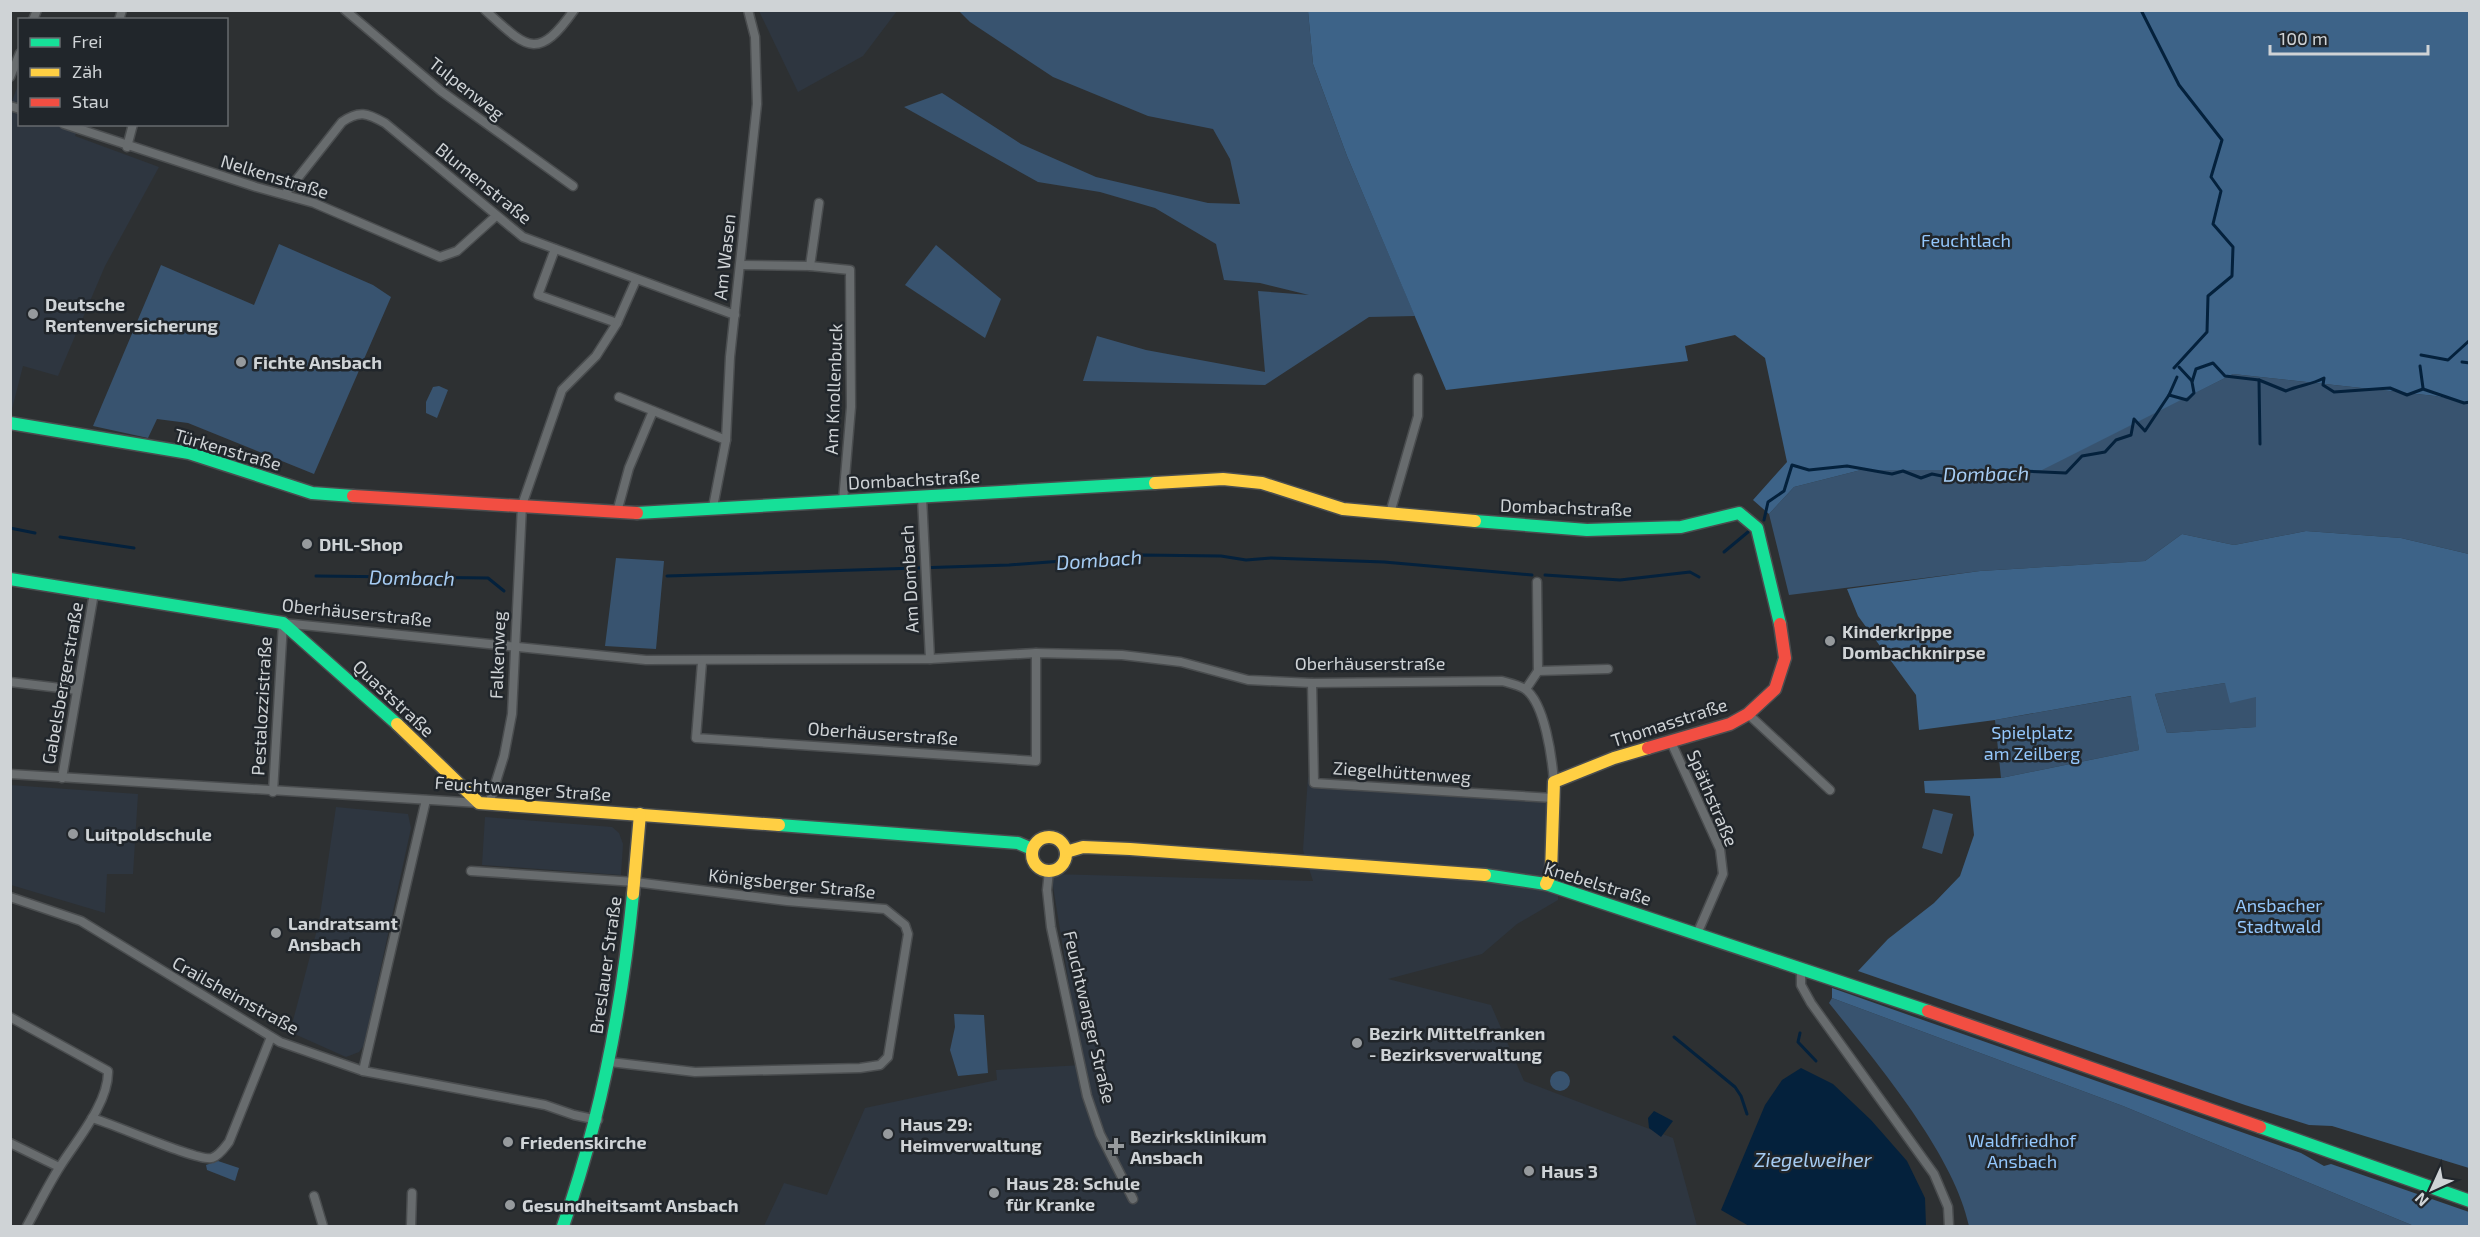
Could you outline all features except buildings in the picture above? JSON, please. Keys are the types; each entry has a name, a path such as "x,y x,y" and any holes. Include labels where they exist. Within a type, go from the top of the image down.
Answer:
{"street":[{"name":"Tulpenweg","path":"345,10 441,91 573,186"},
{"path":"485,10 515,37 530,44 544,43 556,36 574,10"},
{"name":"Am Wasen","path":"713,507 726,440 735,315 757,104 755,37 748,10"},
{"path":"10,77 18,58"},
{"name":"Blumenstraße","path":"286,193 342,122 354,114 368,113 393,129 523,237 735,315"},
{"name":"Nelkenstraße","path":"69,126 127,147 256,187 286,193 440,257 457,251 496,216"},
{"path":"127,147 132,126"},
{"path":"740,265 810,266 819,203"},
{"path":"555,249 538,295 618,324"},
{"name":"Am Knollenbuck","path":"810,266 850,270 852,279 851,407 843,501"},
{"name":"Falkenweg","path":"484,803 504,756 512,714 516,647 516,590 522,505 561,390 596,356 618,324 636,280"},
{"path":"1390,513 1418,416 1418,378"},
{"path":"619,397 726,440"},
{"path":"616,512 629,468 653,411"},
{"name":"Türkenstraße","path":"10,423 189,453 312,493 437,500"},
{"name":"Dombachstraße","path":"437,500 649,513 713,507 1223,479 1262,483 1343,509 1587,530 1681,526 1739,513"},
{"name":"Am Dombach","path":"922,497 930,659"},
{"name":"Thomasstraße","path":"1554,782 1614,758 1730,724 1748,714 1775,688 1785,658 1780,624 1757,528 1739,513"},
{"name":"Oberhäuserstraße","path":"10,579 283,623 645,660 702,662 930,659 1036,653 1122,655 1181,662 1248,680 1312,683 1482,680 1502,681 1526,689"},
{"path":"1537,582 1538,671 1526,689 1541,714 1551,748 1554,782 1551,873 1546,884"},
{"name":"Gabelsbergerstraße","path":"62,778 94,593"},
{"name":"Pestalozzistraße","path":"273,792 283,623"},
{"name":"Quaststraße","path":"283,623 484,803"},
{"name":"Oberhäuserstraße","path":"702,662 696,738 1036,761 1036,653"},
{"path":"1538,671 1608,669"},
{"path":"10,682 77,690"},
{"name":"Ziegelhüttenweg","path":"1312,683 1314,783 1553,798"},
{"path":"1748,714 1830,790"},
{"name":"Späthstraße","path":"1671,742 1720,849 1723,874 1697,934"},
{"name":"Feuchtwanger Straße","path":"10,774 640,814 1018,843 1032,849"},
{"path":"363,1071 426,800"},
{"name":"Breslauer Straße","path":"563,1227 598,1120 610,1062 635,882 640,814"},
{"path":"1050,837 1061,842 1066,852 1060,867 1050,871 1038,867 1032,856 1032,849 1039,840 1050,837"},
{"name":"Knebelstraße","path":"1066,852 1083,847 1130,849 1499,876 1546,884 1869,990 2469,1201"},
{"name":"Königsberger Straße","path":"471,871 635,882 787,901 885,909 905,925 908,934 888,1057 880,1065 860,1068 695,1072 610,1062"},
{"name":"Feuchtwanger Straße","path":"1050,871 1047,890 1051,927 1087,1096 1100,1134 1133,1199"},
{"name":"Crailsheimstraße","path":"10,897 81,921 271,1037 363,1071 545,1105 598,1120"},
{"path":"1801,968 1800,984 1811,1003 1934,1174 1948,1207 1949,1227"},
{"path":"10,1017 108,1071 108,1079 92,1118 59,1167 27,1227"},
{"path":"92,1118 158,1141 192,1156 210,1159 220,1154 229,1142 271,1037"},
{"path":"10,1143 59,1167"},
{"path":"411,1227 412,1193"},
{"path":"314,1196 323,1227"}],"shaded area":[{"path":"759,11 897,11 863,56 798,92"},
{"path":"18,86 18,126 79,126 75,136 159,167 105,266 58,376 23,366 12,409 10,106"},
{"path":"1308,777 1560,796 1558,900 1517,924 1482,954 1388,979 1491,1005 1524,1081 1673,1138 1697,1226 764,1226 784,1183 827,1195 865,1108 997,1080 996,1070 1082,1065 1051,874 1313,881 1303,850"},
{"name":"Luitpoldschule","path":"10,785 138,794 133,874 107,874 105,913 11,885"},
{"path":"336,807 408,814 411,828 364,1045 359,1052 346,1057 290,1032 319,922"},
{"path":"485,817 612,827 619,833 623,844 621,875 482,865"}],"green space":[{"path":"959,11 1308,11 1313,64 1347,156 1415,316 1369,317 1265,385 1083,381 1097,336 1146,350 1265,372 1258,291 1309,295 1260,283 1224,280 1216,244 1155,208 1100,192 1038,182 904,107 942,93 1021,144 1096,177 1208,203 1240,204 1230,159 1213,129 1148,116 1053,77 970,22"},
{"name":"Feuchtlach","path":"1308,11 2469,11 2469,403 2435,396 2233,374 2042,470 1861,470 1794,487 1769,514 1753,500 1787,462 1765,358 1735,335 1685,346 1688,361 1446,390 1347,156 1313,64"},
{"name":"Fichte Ansbach","path":"279,244 373,285 391,297 314,474 188,423 157,419 148,438 93,426 161,265 254,305"},
{"path":"936,245 1001,299 985,338 905,285"},
{"path":"2233,374 2435,396 2469,403 2469,554 2401,538 2306,531 2234,545 2182,534 2145,561 1980,571 1789,595 1769,514 1794,487 1861,470 2042,469"},
{"path":"439,386 448,390 437,418 426,413 426,402 433,387"},
{"name":"Ansbacher Stadtwald","path":"2306,531 2401,538 2469,554 2469,1168 2332,1126 2309,1125 2245,1105 1858,971 1888,939 1934,903 1960,876 1974,835 1970,796 1925,793 1924,781 2001,778 2139,750 2131,696 1995,720 1919,730 1916,695 1858,616 1847,589 1980,571 2145,561 2182,534 2234,545","holes":["2225,683 2230,703 2256,697 2256,727 2167,733 2155,694"]},
{"path":"616,558 664,561 656,649 605,646"},
{"path":"2225,683 2256,697 2256,727 2167,733 2155,694"},
{"name":"Spielplatz am Zeilberg","path":"2132,696 2139,750 2001,778 1995,720"},
{"path":"1933,809 1953,814 1942,854 1922,848"},
{"path":"1832,988 2301,1153 2324,1166 2331,1164 2469,1212 2469,1226 2414,1226 2123,1106 1832,998"},
{"name":"Waldfriedhof Ansbach","path":"1832,998 2123,1106 2414,1226 1969,1226 1961,1198 1931,1139 1890,1081 1829,1003"},
{"path":"954,1014 984,1015 988,1073 958,1076 950,1050 955,1027"},
{"path":"1556,1071 1564,1071 1570,1077 1570,1085 1564,1091 1556,1091 1550,1085 1550,1077"},
{"path":"218,1161 239,1168 235,1181 207,1170 206,1165"}],"water":[{"name":"Ziegelweiher","path":"1801,1068 1833,1084 1871,1120 1907,1161 1925,1198 1926,1226 1749,1226 1721,1210 1765,1105 1782,1080"},
{"path":"1654,1111 1673,1121 1661,1137 1649,1128 1648,1118"}],"waterway":[{"path":"2141,10 2179,85 2222,140 2211,177 2221,191 2213,224 2233,247 2232,276 2208,296 2207,332 2174,368"},
{"path":"2421,355 2448,360 2470,340"},
{"path":"2462,362 2470,363"},
{"name":"Dombach","path":"1764,520 1768,502 1784,491 1792,465 1809,470 1847,466 1892,474 1903,471 1921,478 1932,474 1952,478 2003,470 2066,473 2082,456 2105,452 2116,440 2131,435 2134,419 2145,431 2169,395 2187,400 2194,393 2192,382 2196,369 2213,363 2225,376 2259,380 2286,391 2324,378 2323,385 2334,392 2390,388 2407,395 2423,389 2464,403 2470,402"},
{"path":"2420,366 2423,388"},
{"path":"2179,367 2192,381"},
{"path":"2169,395 2177,377"},
{"path":"2259,380 2260,444"},
{"name":"Dombach","path":"10,528 35,533"},
{"name":"Dombach","path":"1724,552 1748,532"},
{"name":"Dombach","path":"60,537 134,548"},
{"name":"Dombach","path":"667,576 1009,565 1142,555 1221,556 1246,560 1271,558 1384,562 1532,575"},
{"name":"Dombach","path":"1545,575 1620,580 1690,572 1699,577"},
{"name":"Dombach","path":"316,576 488,578 504,591"},
{"path":"1800,1033 1798,1042 1816,1061"},
{"path":"1674,1037 1735,1087 1741,1096 1747,1114"}],"traffic: fast":[{"path":"10,423 189,453 312,493 353,496"},
{"path":"637,513 1155,483"},
{"path":"1475,521 1587,530 1681,527 1739,513 1757,528 1780,624"},
{"path":"10,579 283,623 397,724"},
{"path":"779,825 1018,843 1032,849"},
{"path":"1485,875 1546,884 1928,1011"},
{"path":"563,1226 588,1145 608,1062 623,979 633,894"},
{"path":"2260,1127 2470,1201"}],"traffic: slow":[{"path":"1155,483 1223,479 1262,483 1343,509 1475,521"},
{"path":"397,724 479,803 779,825"},
{"path":"1546,884 1551,873 1554,782 1614,758 1648,748"},
{"path":"633,894 640,814"},
{"path":"1049,837 1061,842 1066,854 1061,866 1049,871 1037,866 1032,854 1037,842 1049,837"},
{"path":"1066,852 1083,847 1130,849 1485,875"}],"traffic: jam":[{"path":"353,496 637,513"},
{"path":"1648,748 1730,724 1748,714 1775,689 1785,658 1780,624"},
{"path":"1928,1011 2260,1127"}],"place":[{"name":"Deutsche Rentenversicherung","path":"33,314"},
{"name":"Fichte Ansbach","path":"241,362"},
{"name":"DHL-Shop","path":"307,544"},
{"name":"Kinderkrippe Dombachknirpse","path":"1830,641"},
{"name":"Luitpoldschule","path":"73,834"},
{"name":"Landratsamt Ansbach","path":"276,933"},
{"name":"Bezirk Mittelfranken - Bezirksverwaltung","path":"1357,1043"},
{"name":"Haus 29: Heimverwaltung","path":"888,1134"},
{"name":"Friedenskirche","path":"508,1142"},
{"name":"Bezirksklinikum Ansbach","path":"1116,1146"},
{"name":"Haus 3","path":"1529,1171"},
{"name":"Haus 28: Schule für Kranke","path":"994,1193"},
{"name":"Gesundheitsamt Ansbach","path":"510,1205"}]}
